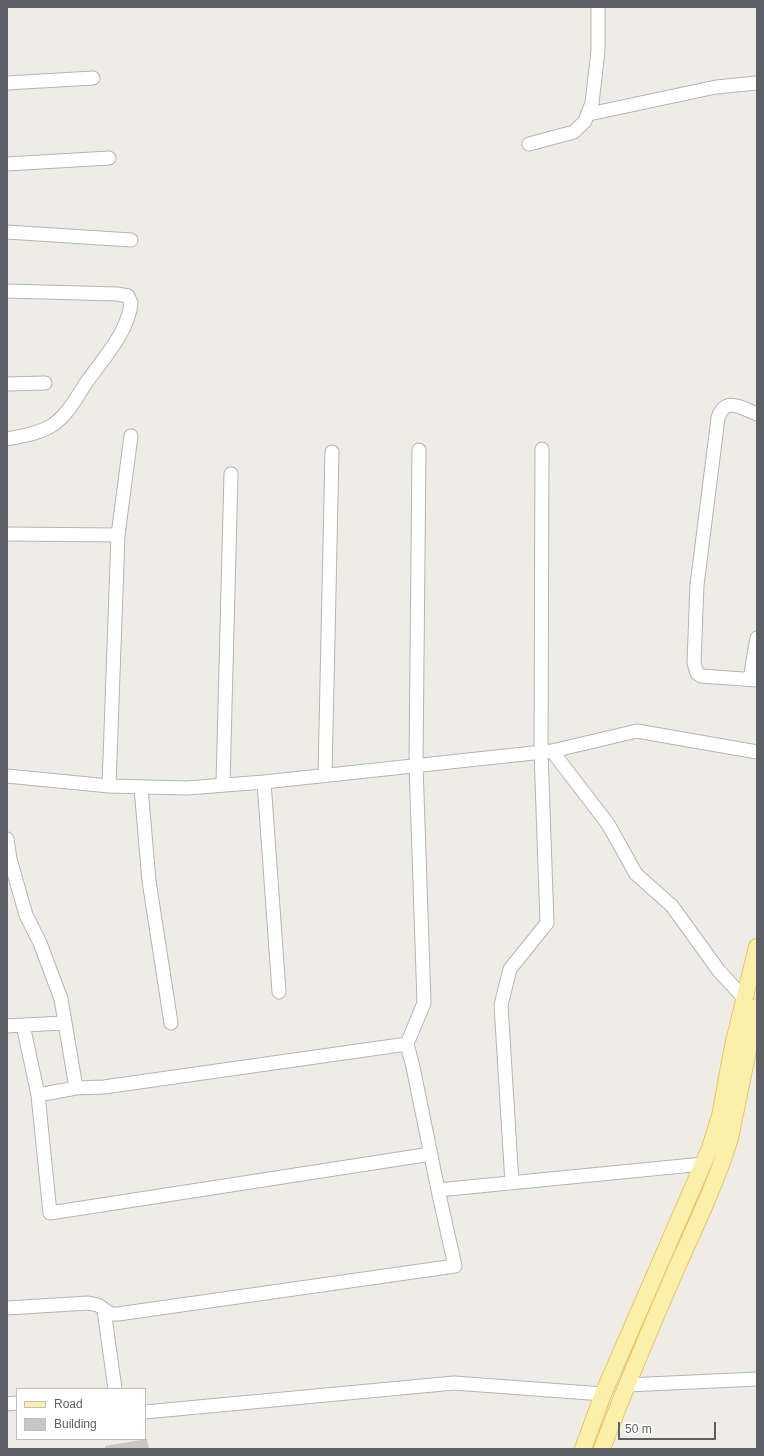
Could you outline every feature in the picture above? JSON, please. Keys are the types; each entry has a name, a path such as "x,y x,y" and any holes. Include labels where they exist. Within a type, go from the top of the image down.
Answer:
{"main road":[{"path":"602,1449 627,1385 724,1156 730,1138 754,1038 751,1003 757,947"},
{"path":"583,1449 603,1394 703,1164 720,1116 733,1046 751,1003"}],"street":[{"path":"529,144 574,132 580,128 589,114 598,51 598,7"},
{"path":"7,83 92,78"},
{"path":"589,114 716,87 757,83"},
{"path":"7,164 109,158"},
{"path":"7,232 131,240"},
{"path":"7,291 117,294 128,296 131,303 128,314 113,347 58,420 39,431 7,439"},
{"path":"7,384 45,383"},
{"path":"757,414 729,405 724,407 721,411 696,585 694,663 697,673 707,678 753,680 757,638"},
{"path":"109,786 118,535 131,436"},
{"path":"512,1183 501,1005 510,969 547,923 542,449"},
{"path":"7,1308 88,1304 98,1305 111,1314 118,1314 455,1266 407,1044 424,1003 416,764 419,450"},
{"path":"325,775 332,452"},
{"path":"223,784 231,474"},
{"path":"7,534 118,535"},
{"path":"7,776 109,786 187,788 264,782 416,764 546,751 636,731 757,752"},
{"path":"546,751 608,824 636,874 672,906 719,971 751,1003"},
{"path":"264,782 279,992"},
{"path":"141,788 149,881 171,1023"},
{"path":"7,839 10,859 26,915 40,943 61,998 76,1088"},
{"path":"7,1026 66,1023"},
{"path":"23,1025 38,1095 50,1213 431,1154"},
{"path":"38,1095 76,1088 104,1087 172,1076 407,1044"},
{"path":"438,1190 703,1164"},
{"path":"104,1310 116,1388"},
{"path":"627,1385 757,1379"},
{"path":"146,1412 454,1383 603,1394"}],"building":[{"path":"146,1439 149,1449 105,1449 105,1446"}]}
